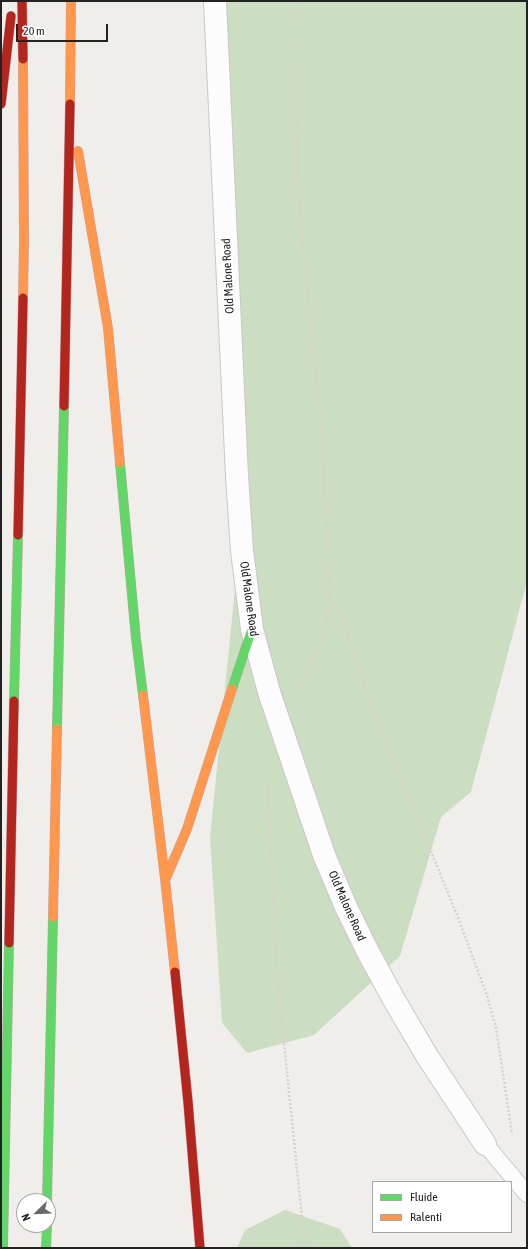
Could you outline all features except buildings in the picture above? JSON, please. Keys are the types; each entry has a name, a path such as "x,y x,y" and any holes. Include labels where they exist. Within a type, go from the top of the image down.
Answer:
{"highway":[{"path":"3,1248 24,244 22,1"},
{"path":"47,1193 71,1"},
{"path":"1,104 12,9"},
{"path":"70,103 108,328 136,639 165,879 188,1102 200,1248"},
{"path":"165,879 187,829 252,629"},
{"path":"46,1233 46,1248"}],"street":[{"name":"Old Malone Road","path":"215,1 237,476 242,551 252,629 269,692 324,855 346,907 367,950 423,1050 485,1144"}],"lane":[{"path":"485,1144 527,1194"}],"path":[{"path":"294,692 315,654 324,632 330,588 321,425 302,240 298,174 299,1"},
{"path":"329,600 340,610 374,713 454,908 487,995 496,1028 512,1138 509,1157 503,1165"},
{"path":"268,779 277,976 304,1248"}],"green space":[{"path":"208,1 527,1 527,581 471,792 441,817 400,956 314,1035 247,1053 222,1023 210,837 235,589"},
{"path":"285,1210 340,1229 352,1248 237,1248 245,1230"}],"traffic: fast":[{"path":"57,729 64,406"},
{"path":"120,463 136,639 143,695"},
{"path":"14,701 18,535"},
{"path":"232,689 252,629"},
{"path":"47,1193 53,917"},
{"path":"3,1248 9,943"},
{"path":"46,1248 47,1233"}],"traffic: slow":[{"path":"70,104 71,1"},
{"path":"23,59 23,298"},
{"path":"78,151 108,328 120,463"},
{"path":"166,878 187,829 232,689"},
{"path":"143,695 175,972"},
{"path":"53,917 57,729"}],"traffic: jam":[{"path":"22,1 23,59"},
{"path":"1,104 11,16"},
{"path":"64,406 70,104"},
{"path":"18,535 23,298"},
{"path":"9,943 14,701"},
{"path":"175,972 188,1102 200,1248"}]}
